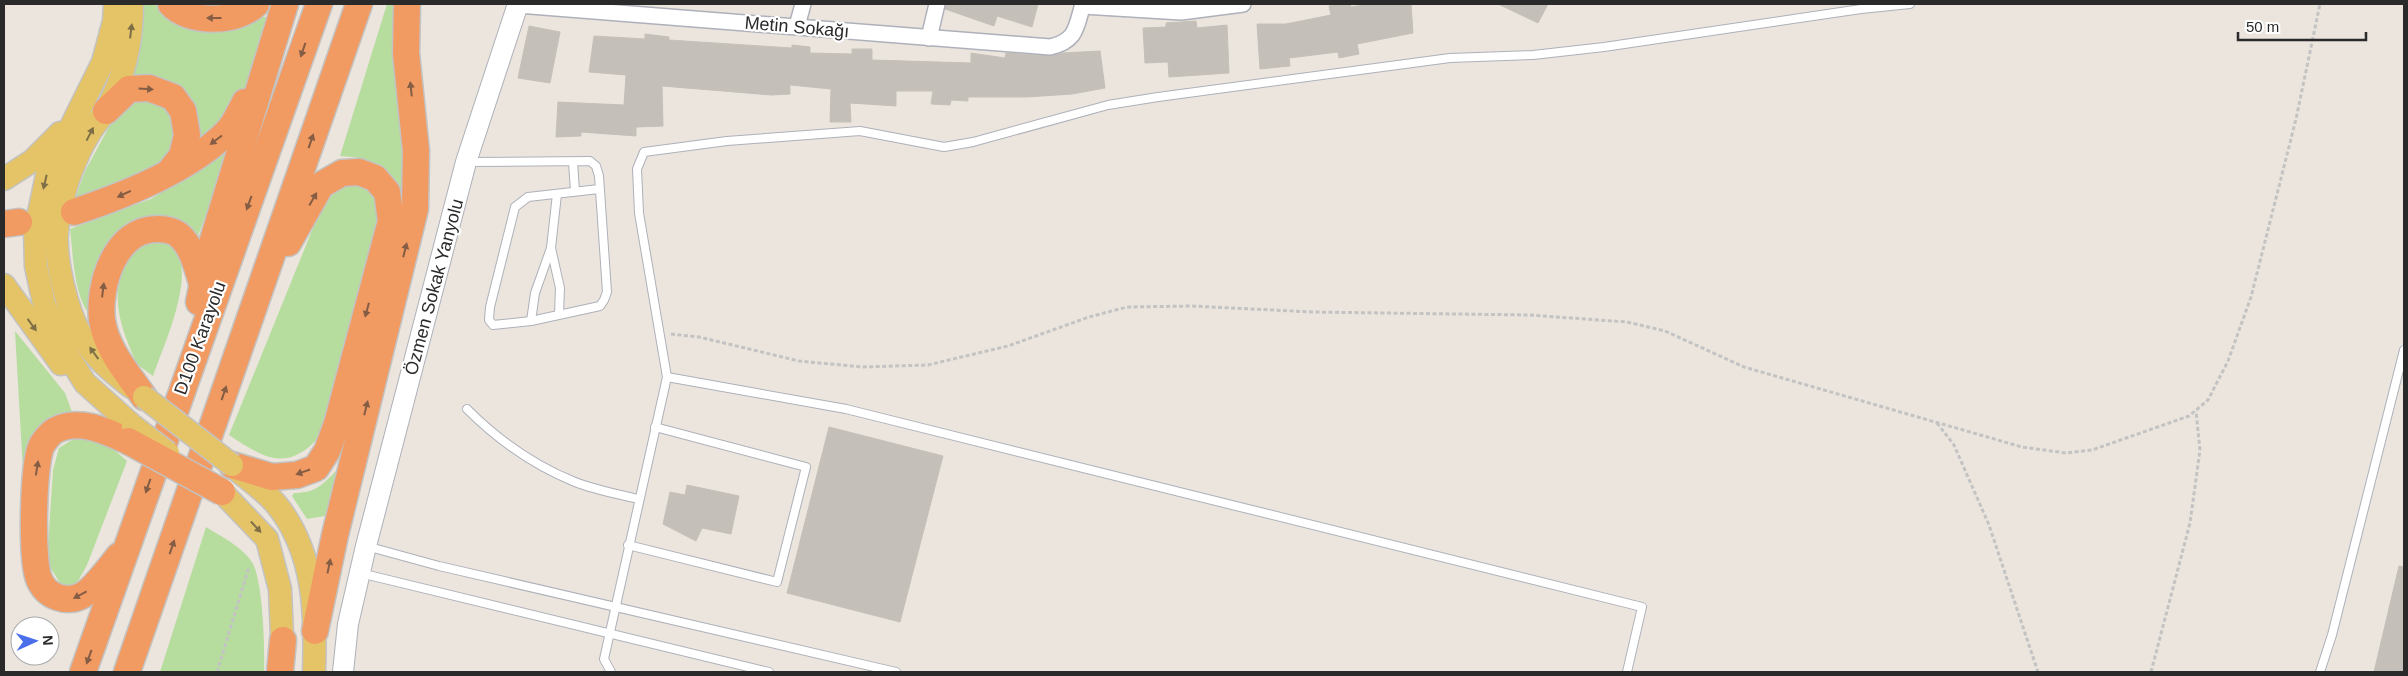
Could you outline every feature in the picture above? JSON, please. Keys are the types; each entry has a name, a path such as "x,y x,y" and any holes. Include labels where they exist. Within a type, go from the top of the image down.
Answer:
{"highway":[{"path":"171,4 174,8 200,18 231,18 256,4"},
{"path":"74,212 120,197 168,172 199,153 228,131 250,93 284,4"},
{"path":"192,358 202,283 284,4"},
{"name":"D100 Karayolu","path":"83,672 192,358 319,4"},
{"path":"127,672 359,4"},
{"path":"315,631 335,535 415,209 416,151 406,53 407,4"},
{"path":"106,111 129,89 148,88 174,97 183,111 186,135 182,156 168,172"},
{"path":"232,465 272,477 297,475 316,468 327,452 337,424 391,220 387,192 375,178 359,172 342,173 321,185 254,302"},
{"path":"144,397 111,348 102,320 102,287 112,261 129,239 140,231 169,230 181,237 192,253 202,283"},
{"path":"126,548 85,595 69,601 54,596 39,580 35,555 36,488 41,446 54,431 74,424 130,433 222,492"},
{"path":"144,672 156,593"},
{"path":"282,672 283,640"}],"main road":[{"path":"115,4 114,21 103,62 47,175 35,232 36,266 44,304 67,354 85,383 130,433"},
{"path":"132,4 128,51 121,77 106,111 94,126 75,162 68,180 57,232 60,262 68,302 81,335 101,362 232,465 275,503 292,528 308,564 315,631 314,672"},
{"name":"Özmen Sokak Yanyolu","path":"342,672 348,624 366,546 466,162 518,4"},
{"path":"4,179 32,161 58,137 80,106"},
{"path":"4,285 78,388 130,433"},
{"path":"222,492 267,539 280,589 283,640"}],"street":[{"name":"Metin Sokağı","path":"518,4 1050,47 1062,44 1073,36 1083,5"},
{"path":"797,26 803,4"},
{"path":"929,38 937,4"},
{"path":"1083,5 1181,12 1243,4"}],"lane":[{"path":"611,672 604,659 667,377 639,213 637,169 644,152 728,141 860,131 944,147 973,142 1108,105 1158,97 1450,58 1533,55 1604,47 1862,9 1910,4"},
{"path":"466,162 590,162 596,166 599,189 607,292 604,300 600,306 531,321 492,325 489,320 490,307 515,207 528,197 599,189"},
{"path":"573,162 576,191"},
{"path":"531,321 535,293 551,248 558,194"},
{"path":"551,248 560,288 559,314"},
{"path":"2320,672 2332,635 2404,350"},
{"path":"667,377 846,409 1642,607 1627,672"},
{"path":"467,409 488,430 518,453 576,482 638,500"},
{"path":"628,545 777,582 806,467 655,427"},
{"path":"366,546 439,566 615,605 896,672"},
{"path":"360,573 769,672"}],"path":[{"path":"658,332 699,337 799,361 862,367 928,365 1008,346 1089,317 1127,307 1192,306 1312,312 1529,315 1627,322 1665,330 1744,368 2022,447 2066,453 2092,450 2189,416 2208,400 2228,361 2251,297 2296,119 2320,4"},
{"path":"2151,672 2190,524 2200,450 2196,410"},
{"path":"1937,423 1954,445 1989,525 2038,672"},
{"path":"217,672 249,567"}],"green space":[{"path":"142,4 259,15 271,19 243,93 220,127 191,151 197,132 131,78 143,19"},
{"path":"387,4 398,4 398,96 403,159 401,194 389,176 377,165 370,161 340,156"},
{"path":"139,96 166,103 179,129 172,153 156,170 75,199 85,171 121,105"},
{"path":"237,130 198,236 178,220 167,217 152,217 93,319 82,301 78,289 70,229 151,199 191,174"},
{"path":"359,183 372,189 380,213 321,435 309,447 298,454 287,458 265,456 229,435 328,191 342,184"},
{"path":"159,240 176,251 182,269 179,300 153,376 138,365 136,367 133,362 135,360 125,336 119,312 118,287 126,263 136,248 145,243"},
{"path":"15,331 65,393 72,412 50,417 42,423 32,439 23,471"},
{"path":"86,436 102,439 127,461 87,565 77,583 66,586 60,583 47,562 53,470 59,448 70,441"},
{"path":"337,470 325,516 307,519 292,496 294,493 302,493 318,487"},
{"path":"206,527 231,542 248,556 256,571 263,615 264,672 160,672"}],"building":[{"path":"946,4 1038,4 1032,27 997,16 994,26 945,9"},
{"path":"1350,4 1351,7 1371,4 1411,4 1413,33 1357,44 1359,54 1339,58 1338,52 1289,58 1290,66 1260,69 1257,24 1286,24 1331,15 1329,6"},
{"path":"1498,4 1548,4 1538,23"},
{"path":"1196,21 1197,28 1227,25 1229,73 1169,77 1168,62 1145,63 1143,28 1166,27 1166,23"},
{"path":"529,26 560,32 550,83 518,78"},
{"path":"645,34 669,37 669,40 792,48 792,45 810,47 810,53 852,54 852,49 872,49 872,60 971,63 971,53 1005,58 1006,53 1049,56 1062,53 1100,51 1105,88 1072,94 1027,97 968,97 968,101 951,100 950,105 931,104 933,91 896,91 896,106 850,103 851,122 830,122 831,89 790,85 790,94 771,95 662,86 663,126 636,127 636,136 581,132 581,136 556,137 558,102 624,105 626,75 589,72 594,36 645,39"},
{"path":"829,427 943,456 900,622 787,593"},
{"path":"687,485 739,496 731,534 702,528 696,541 663,524 670,492 685,495"},
{"path":"2399,566 2404,567 2404,672 2374,672"}]}
